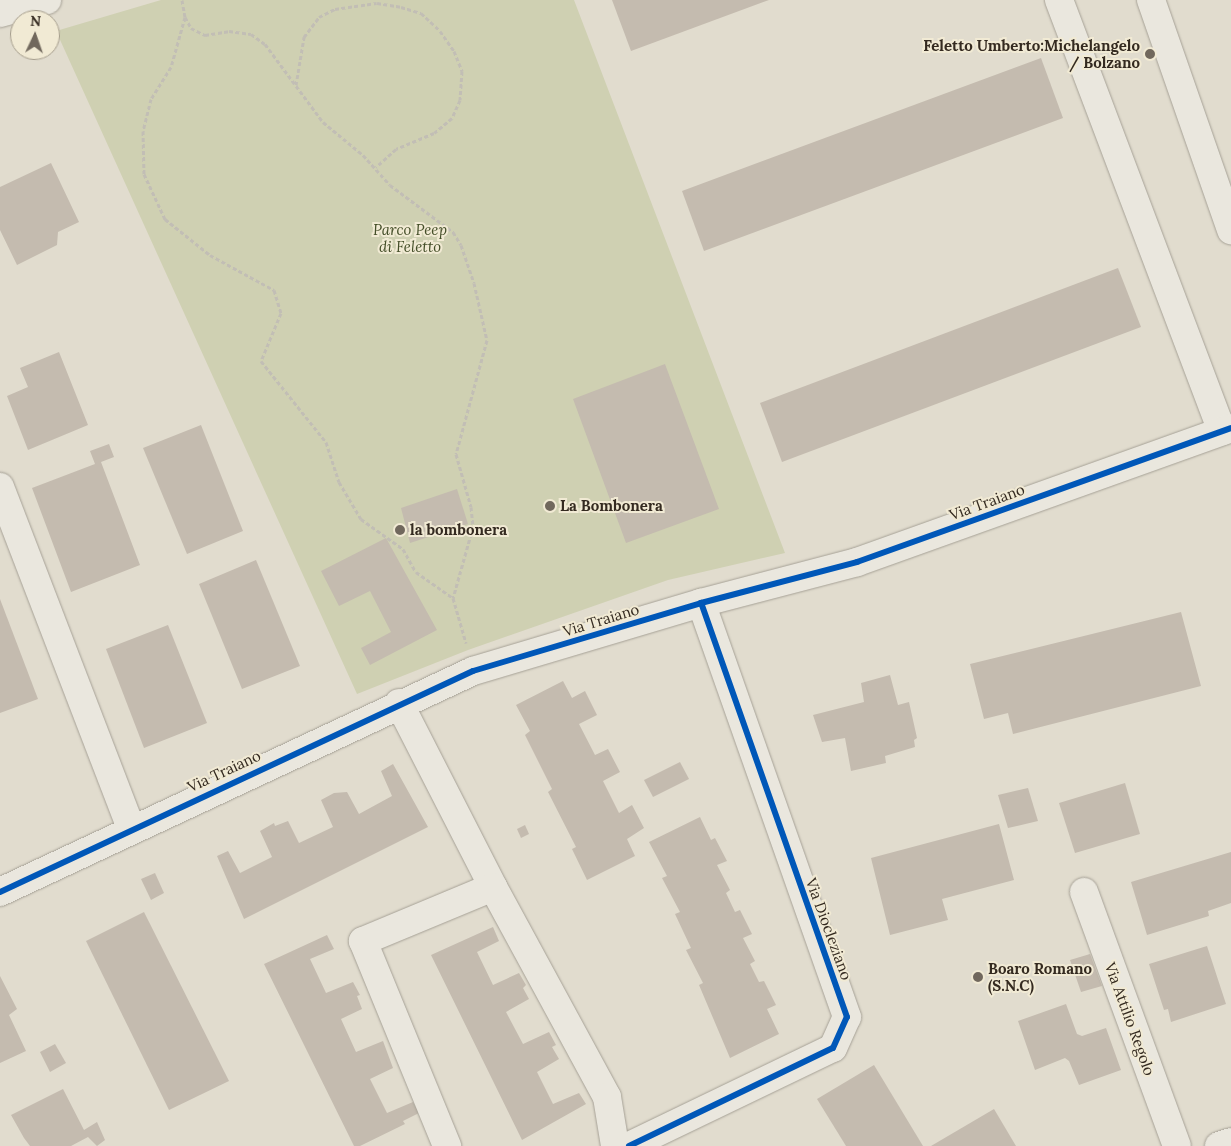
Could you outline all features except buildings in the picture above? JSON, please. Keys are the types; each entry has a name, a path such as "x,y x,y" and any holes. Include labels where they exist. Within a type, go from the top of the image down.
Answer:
{"street":[{"path":"0,13 47,0"},
{"path":"1059,0 1226,429"},
{"path":"1151,0 1231,230"},
{"name":"Via Traiano","path":"0,892 130,828 400,703 474,671 701,603 857,562 1226,429"},
{"path":"0,487 130,828"},
{"name":"Via Diocleziano","path":"629,1146 833,1048 847,1017 701,603"},
{"path":"400,703 493,887 607,1097 614,1146"},
{"path":"447,1146 363,941 493,887"},
{"name":"Via Attilio Regolo","path":"1084,892 1176,1146"},
{"path":"1219,1146 1231,1142"}],"path":[{"path":"182,0 185,17 191,28 205,35 229,32 251,34 280,60 296,86 323,122 376,168 390,185 453,232 462,245 486,328 485,356 456,454 471,506 473,527 453,598 474,671"},
{"path":"296,86 304,38 319,18 335,10 377,3 400,7 421,14 440,31 454,50 462,71 460,100 452,118 434,133 396,149 376,168"},
{"path":"185,17 171,67 151,99 143,131 144,174 165,219 210,255 274,290 281,313 260,362 326,442 339,482 361,520 402,549 416,572 453,598"}],"green space":[{"name":"Parco Peep di Feletto","path":"161,0 574,0 785,553 668,580 468,650 357,694 60,40 60,30"}],"cycle path":[{"path":"0,892 473,671 701,603 857,562 1231,428"},
{"path":"629,1146 833,1048 847,1017 701,603"}],"place":[{"name":"Feletto Umberto:Michelangelo / Bolzano","path":"1150,54"},
{"name":"La Bombonera","path":"550,506"},
{"name":"la bombonera","path":"400,530"},
{"name":"Boaro Romano (S.N.C)","path":"978,977"}]}
